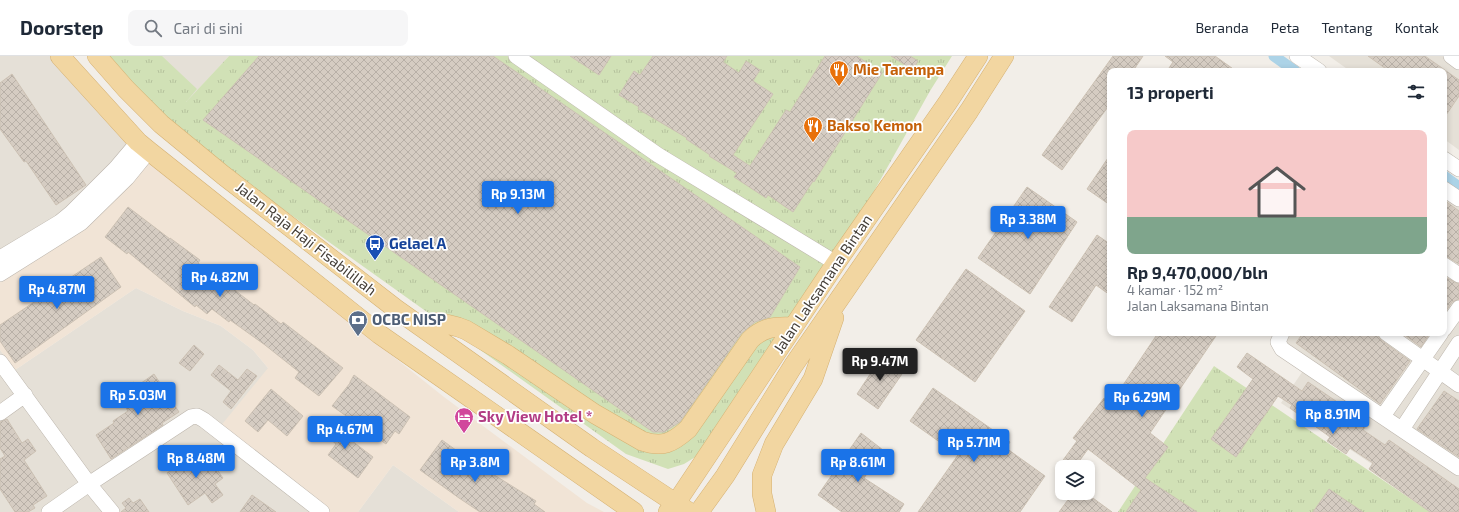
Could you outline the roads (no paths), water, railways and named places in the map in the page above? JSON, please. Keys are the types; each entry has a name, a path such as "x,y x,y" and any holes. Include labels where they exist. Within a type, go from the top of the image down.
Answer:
{"main road":[{"name":"Jalan Raja Haji Fisabilillah","path":"60,56 143,147 379,334 634,512"},
{"path":"72,70 89,56"},
{"name":"Jalan Raja Haji Fisabilillah","path":"98,56 126,89 167,129 223,174 396,309 678,509"},
{"name":"Jalan Laksamana Bintan","path":"678,509 793,327 978,56"},
{"name":"Jalan Laksamana Bintan","path":"699,512 725,476 793,366 969,111 1004,56"},
{"path":"766,512 762,494 762,475 774,444 813,379 841,298"},
{"path":"424,328 438,322 458,327 508,356 602,418 642,441 650,444 668,444 688,429 750,340 757,334 776,326 793,327"}],"street":[{"path":"516,56 658,155 836,263"},
{"path":"1296,56 1314,68"},
{"path":"0,258 71,214 116,168 143,147"},
{"path":"0,274 81,223 127,178 143,147"},
{"path":"1447,161 1459,169"},
{"path":"1447,191 1459,199"},
{"path":"1447,267 1459,275"},
{"path":"1447,325 1459,308"},
{"path":"1281,336 1278,342 1282,349 1459,468"},
{"path":"1390,336 1459,385"},
{"path":"1383,416 1439,336"},
{"path":"1402,429 1459,343"},
{"path":"0,362 89,484 112,512"},
{"path":"0,413 25,395"},
{"path":"49,512 191,417 197,416 322,512"}],"waterway":[{"path":"1274,56 1291,68"},
{"path":"1447,178 1459,187"}],"place":[{"name":"Mie Tarempa","path":"839,87"},
{"name":"Bakso Kemon","path":"813,143"},
{"name":"Gelael A","path":"375,261"},
{"name":"OCBC NISP","path":"358,337"},
{"name":"Sky View Hotel *","path":"464,434"}]}
